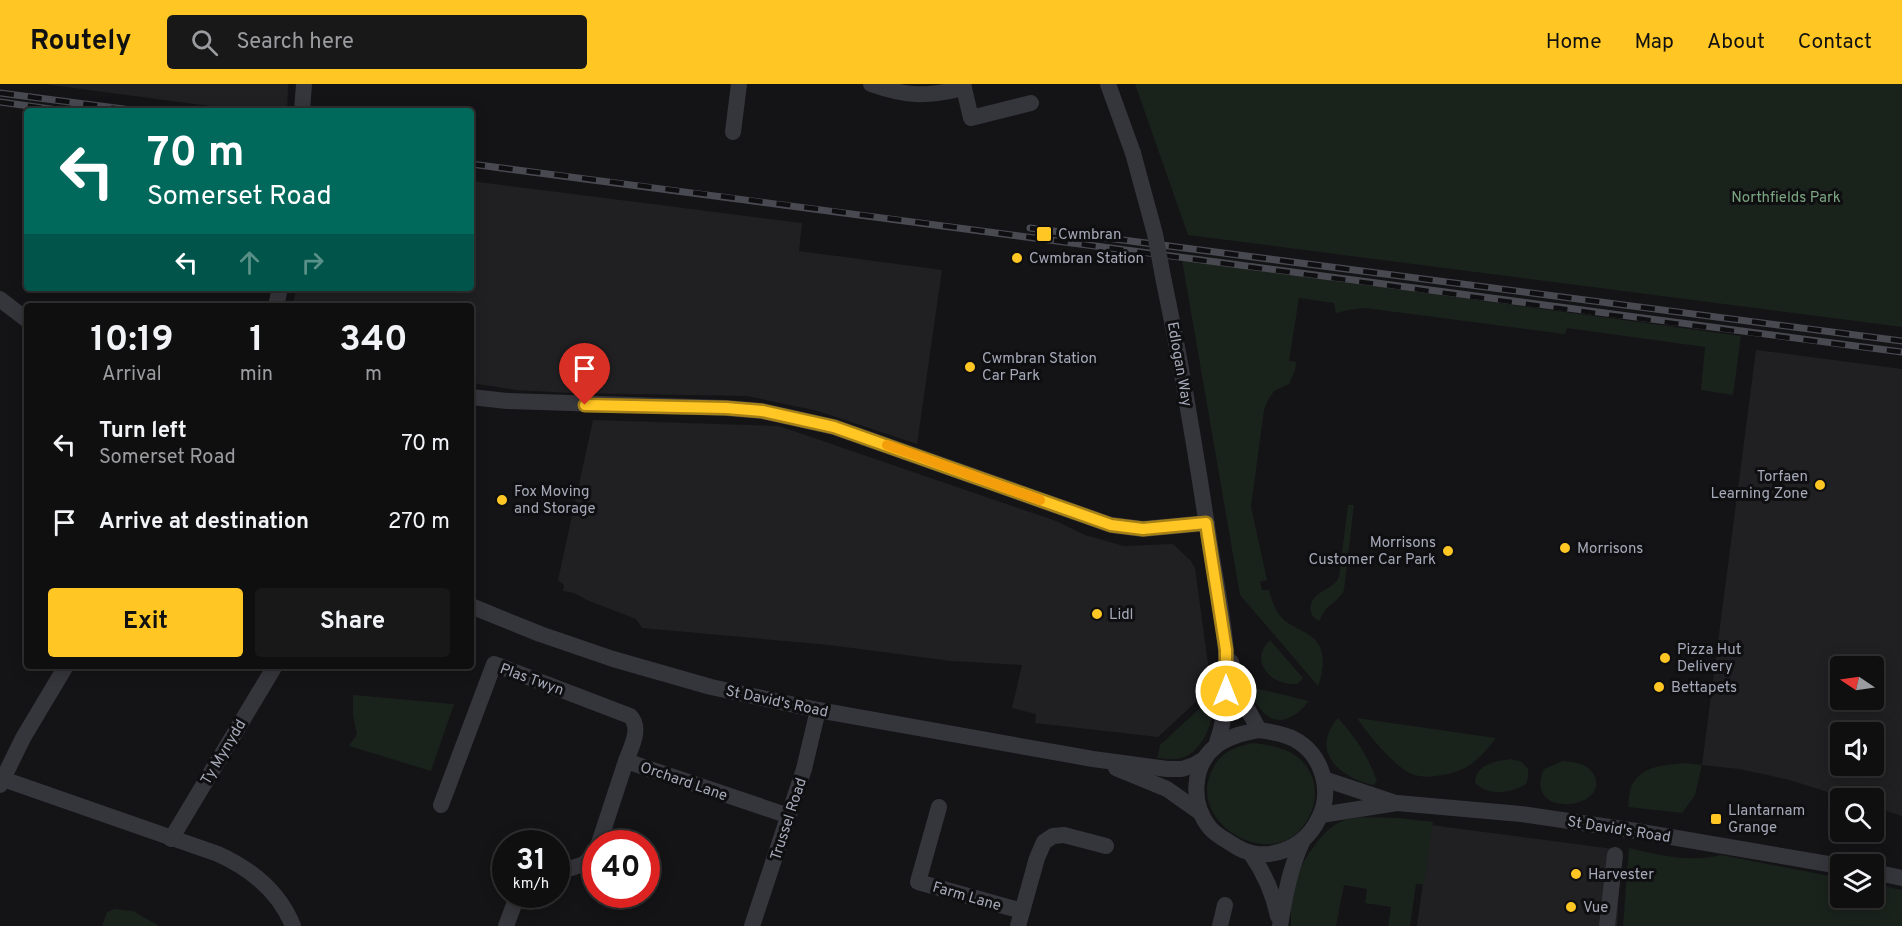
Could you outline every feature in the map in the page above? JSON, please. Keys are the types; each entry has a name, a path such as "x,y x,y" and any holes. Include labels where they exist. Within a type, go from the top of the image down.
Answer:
{"street":[{"path":"303,108 304,84"},
{"path":"733,132 739,84"},
{"path":"871,84 890,91 915,95 935,94 963,86 971,118 1030,104"},
{"name":"Edlogan Way","path":"1108,84 1133,153 1155,234 1178,352 1226,650 1226,709 1210,752"},
{"path":"0,299 24,318"},
{"path":"474,397 507,401 762,411 834,427 1111,525 1143,529 1206,523"},
{"name":"St David's Road","path":"474,607 540,634 613,659 711,687 818,710 1093,759 1182,769 1194,765 1227,739 1259,730 1274,732 1294,739 1306,748 1318,761 1324,779 1397,803 1532,816 1664,835 1830,864"},
{"name":"Edlogan Way","path":"1226,650 1246,706 1259,730"},
{"name":"Plas Twyn","path":"441,805 494,664 630,716 635,721 636,731 626,761"},
{"path":"64,669 23,738 1,782 218,854 235,862 264,883 278,897 293,926"},
{"name":"Ty Mynydd","path":"171,839 273,669"},
{"name":"Trussel Road","path":"752,926 806,762 818,710"},
{"name":"St David's Road","path":"1210,752 1196,782 1196,796 1201,813 1208,826 1218,835 1251,854"},
{"name":"St David's Road","path":"1093,759 1167,789 1201,813"},
{"name":"Orchard Lane","path":"603,830 626,761 789,816"},
{"path":"1251,854 1270,855 1288,850 1304,839 1314,828 1321,815 1325,797 1324,779"},
{"name":"St David's Road","path":"1321,815 1397,803"},
{"name":"Farm Lane","path":"939,807 918,882 1020,918"},
{"path":"1020,918 1041,847 1049,839 1064,835 1106,846"},
{"path":"1280,926 1286,885 1304,839"},
{"path":"1251,854 1268,882 1280,926"},
{"path":"1607,926 1615,855"},
{"path":"1884,875 1902,878"},
{"path":"1220,926 1225,905"},
{"path":"506,926 513,908"}],"shaded area":[{"path":"44,84 288,84 287,108 224,108"},
{"path":"474,181 802,223 799,251 942,270 917,444 818,411 747,396 571,393 516,390 474,383 474,303 294,303 296,291 474,291"},
{"name":"Torfaen Learning Zone","path":"1756,350 1902,369 1902,816 1884,810 1884,788 1830,788 1830,793 1790,780 1739,769 1702,765"},
{"path":"593,420 779,426 1056,521 1085,535 1124,546 1173,544 1195,568 1208,664 1208,685 1198,700 1158,737 1035,723 1036,714 1012,708 1022,665 951,661 829,645 642,628 636,619 574,593 563,591 564,585 558,580"},
{"path":"1431,825 1621,850 1617,926 1417,926"}],"green space":[{"name":"Northfields Park","path":"1135,84 1902,84 1902,327 1188,235"},
{"path":"1182,260 1741,336 1733,395 1701,390 1705,347 1567,328 1565,334 1365,308 1336,313 1334,303 1299,298 1289,361 1296,362 1295,371 1289,384 1274,391 1264,410 1251,507 1267,580 1260,582 1262,590 1269,590 1276,609 1283,619 1317,642 1323,660 1318,686 1240,595"},
{"path":"1348,505 1354,505 1344,590 1328,607 1320,621 1313,617 1310,607 1313,599 1332,586 1339,577"},
{"path":"1270,640 1303,678 1297,684 1279,681 1266,671 1261,656"},
{"path":"1255,688 1309,701 1291,717 1275,720 1261,710 1255,701 1250,690"},
{"path":"353,695 454,704 431,771 349,746 357,734 353,716"},
{"path":"1211,698 1216,698 1213,715 1196,749 1181,758 1157,758 1160,745"},
{"path":"1338,718 1365,755 1377,781 1373,785 1350,776 1332,761 1327,741 1330,730"},
{"path":"1357,718 1496,738 1477,759 1463,769 1430,777 1421,776 1405,770 1389,757"},
{"path":"1253,743 1290,752 1300,759 1312,776 1315,795 1311,813 1300,830 1286,840 1270,844 1253,842 1236,836 1222,825 1212,811 1207,795 1209,778 1216,763 1225,753"},
{"path":"1511,759 1522,762 1528,769 1526,784 1514,790 1494,792 1475,783 1482,768 1493,762"},
{"path":"1563,761 1582,764 1593,773 1595,788 1589,797 1566,804 1554,802 1544,796 1540,785 1544,769"},
{"path":"1685,763 1702,765 1695,795 1682,813 1628,807 1632,785 1643,773 1656,767"},
{"path":"1363,817 1433,822 1424,884 1416,884 1410,926 1388,926 1391,907 1365,903 1367,889 1344,885 1336,926 1291,926 1293,888 1307,857 1328,830 1336,824"},
{"path":"1629,848 1686,858 1721,855 1830,876 1830,908 1884,908 1884,886 1902,890 1902,926 1623,926"},
{"path":"115,909 133,911 159,926 102,926 107,912"}],"railway":[{"path":"0,93 116,108"},
{"path":"0,102 43,108"},
{"path":"474,164 1902,352"},
{"path":"1030,228 1902,341"}],"slow traffic":[{"path":"887,445 1040,500"}],"place":[{"name":"Cwmbran","path":"1044,234"},
{"name":"Cwmbran Station","path":"1017,258"},
{"name":"Cwmbran Station Car Park","path":"970,367"},
{"name":"Torfaen Learning Zone","path":"1820,485"},
{"name":"Fox Moving and Storage","path":"502,500"},
{"name":"Morrisons","path":"1565,548"},
{"name":"Morrisons Customer Car Park","path":"1448,551"},
{"name":"Lidl","path":"1097,614"},
{"name":"Pizza Hut Delivery","path":"1665,658"},
{"name":"Bettapets","path":"1659,687"},
{"name":"Llantarnam Grange","path":"1716,819"},
{"name":"Harvester","path":"1576,874"},
{"name":"Vue","path":"1571,907"}],"route":[{"path":"585,405 762,411 834,427 1111,525 1143,529 1206,523 1226,650 1226,691"}]}
